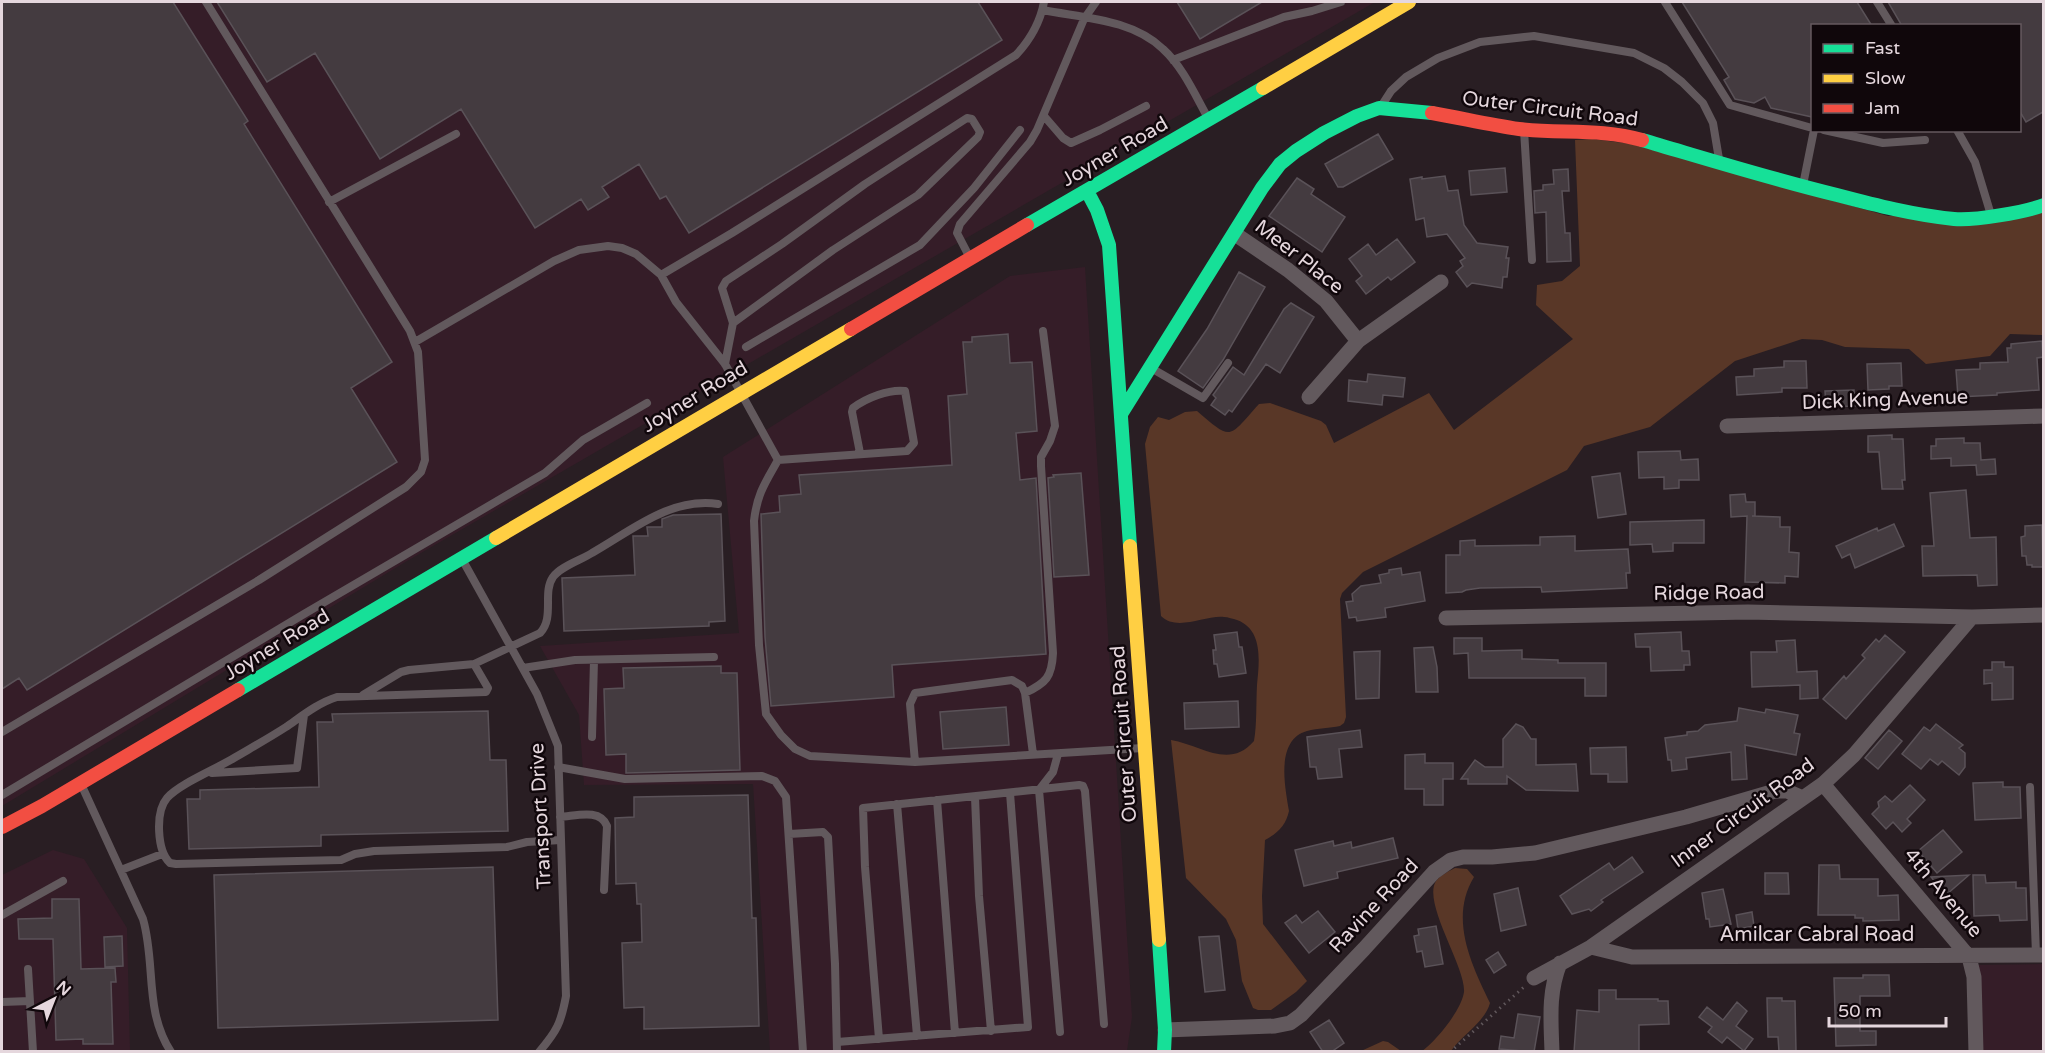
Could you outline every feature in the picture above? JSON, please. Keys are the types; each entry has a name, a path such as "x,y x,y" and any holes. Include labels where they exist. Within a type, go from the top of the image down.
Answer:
{"street":[{"name":"Joyner Road","path":"2,827 81,783 1409,2"},
{"name":"Outer Circuit Road","path":"1120,414 1262,188 1280,164 1324,133 1357,116 1379,108 1413,110 1524,129 1595,131 1625,135 1803,187 1956,219 2029,211 2043,205"},
{"name":"Outer Circuit Road","path":"1087,191 1097,210 1109,245 1165,1030 1164,1052"},
{"name":"Meer Place","path":"1235,234 1288,270 1326,301 1358,341"},
{"path":"1309,397 1358,341 1441,282"},
{"name":"Dick King Avenue","path":"1727,426 2043,416"},
{"name":"Ridge Road","path":"1446,618 1748,612 1972,617"},
{"path":"1972,617 2043,615"},
{"name":"Inner Circuit Road","path":"1534,978 1591,946 1823,784 1854,755 1972,617"},
{"name":"4th Avenue","path":"1823,784 1968,957 1974,977 1976,1052"},
{"name":"Ravine Road","path":"1165,1030 1275,1026 1290,1023 1364,949 1434,872 1451,860 1463,857 1535,853 1686,817 1775,791 1787,791 1803,798"},
{"name":"Amilcar Cabral Road","path":"1591,946 1632,957 2040,955"},
{"path":"1552,1052 1550,999 1560,963"}],"lane":[{"path":"2,732 259,580 406,487 421,472 424,460 418,352 410,331 206,2"},
{"path":"970,259 957,233 960,224 1030,142 1044,116 1084,19 1096,2"},
{"path":"1173,60 1284,16 1341,2"},
{"path":"1665,2 1730,105 1811,128"},
{"path":"1877,2 1891,24"},
{"path":"661,275 1016,55 1033,34 1043,6 1084,19 1121,25 1138,31 1164,49 1173,60 1208,120"},
{"path":"1379,108 1391,91 1406,77 1438,58 1480,42 1534,36 1634,53 1664,68 1703,103 1713,123 1719,164"},
{"path":"1044,116 1063,138 1071,143 1146,106"},
{"path":"725,364 733,323 722,288 726,281 865,184 967,118 972,119 980,132 978,137 918,195 833,250 733,323"},
{"path":"1524,129 1532,260"},
{"path":"746,347 920,245 974,188 1020,130"},
{"path":"1803,187 1812,132"},
{"path":"1833,132 1883,143 1925,140"},
{"path":"1958,132 1975,162 1991,215"},
{"path":"329,202 456,134"},
{"path":"415,342 554,261 579,250 608,246 622,248 636,254 661,275 676,302 725,364 778,460"},
{"path":"1025,693 1040,686 1053,666 1041,457 1055,426 1043,331"},
{"path":"1149,368 1203,398 1228,363"},
{"path":"778,460 907,451 914,443 905,392 891,392 876,396 853,408 860,453"},
{"path":"2,795 545,473 583,440 647,403"},
{"path":"778,460 756,501 754,521 759,645 766,714 781,735 795,749 810,756 915,762 1144,748"},
{"path":"361,696 401,672 474,664 540,633 547,624 552,577 558,572 636,525 674,508 690,503 718,504"},
{"name":"Transport Drive","path":"462,558 537,694 558,746 566,996 562,1018 554,1034 538,1052"},
{"path":"523,668 556,662 714,657"},
{"path":"592,737 594,660"},
{"path":"474,664 486,684 488,690 486,692 337,697 208,773 166,799 160,817 159,830 162,854 170,863 176,864 341,860 355,854 374,851 507,847 527,842 561,840"},
{"path":"915,762 910,704 915,693 1012,680 1019,682 1025,693 1033,754"},
{"path":"208,773 297,768 304,715"},
{"path":"1058,754 1053,772 1039,790 1060,1032"},
{"path":"558,767 625,779 762,776 769,777 780,785 786,797 803,1052"},
{"path":"81,783 144,919 149,939 154,1017 162,1038 171,1052"},
{"path":"879,1039 862,810 865,807 975,797 1079,784 1085,789 1104,1024"},
{"path":"2030,787 2040,955"},
{"path":"837,1042 1026,1029 1029,1025 1010,793"},
{"path":"975,797 979,896 991,1031"},
{"path":"937,800 955,1033"},
{"path":"897,804 917,1036"},
{"path":"560,817 599,815 605,820 607,826 604,890"},
{"path":"789,834 823,832 828,837 837,1052"},
{"path":"121,870 162,854"},
{"path":"2,915 63,881"},
{"path":"28,969 33,1052"},
{"path":"2,1002 30,1001"}],"path":[{"path":"1450,1052 1534,978"}],"shaded area":[{"path":"2,2 1375,2 407,561 2,806"},
{"path":"1592,139 1632,144 1888,216 2043,210 2043,335 2010,334 1990,356 1926,364 1909,349 1845,347 1822,340 1802,339 1735,361 1650,427 1584,446 1567,470 1363,572 1342,593 1340,599 1346,717 1344,723 1340,726 1307,731 1297,736 1290,744 1284,765 1289,811 1281,828 1265,840 1263,924 1307,981 1271,1010 1258,1010 1253,1008 1242,981 1236,940 1226,919 1186,878 1171,740 1225,755 1235,754 1254,741 1259,667 1258,648 1252,631 1237,620 1216,617 1175,623 1161,616 1145,444 1150,427 1158,417 1169,420 1185,412 1197,411 1218,428 1230,432 1241,424 1259,404 1270,403 1321,421 1326,425 1334,443 1429,393 1454,430 1573,339 1536,305 1537,285 1562,281 1580,266 1575,140"},
{"path":"1085,267 1132,1017 1127,1051 770,1051 753,784 584,785 579,715 540,646 739,633 723,457 1010,276"},
{"path":"53,850 84,859 127,928 130,1051 2,1052 2,875"},
{"path":"1455,868 1467,869 1474,877 1463,908 1465,941 1490,1003 1478,1023 1451,1051 1421,1052 1447,1025 1458,1008 1464,992 1463,981 1439,919 1433,891 1436,881"},
{"path":"2043,964 2043,1051 1980,1051 1978,965"},
{"path":"1383,1041 1401,1051 1361,1051"}],"building":[{"path":"2,2 173,2 248,121 244,124 392,362 351,388 397,462 27,690 19,678 2,689"},
{"path":"217,2 978,2 1002,40 689,233 666,196 660,199 639,164 602,187 609,197 588,210 581,199 535,228 461,109 380,159 315,53 267,82"},
{"path":"1177,2 1262,2 1200,39"},
{"path":"1682,2 1857,2 1871,24 1811,24 1811,117 1771,108 1765,97 1754,103 1735,99 1724,80 1729,77"},
{"path":"1888,2 2043,2 2043,112 2026,122 2021,113 2021,24 1901,24"},
{"path":"1378,134 1393,159 1343,187 1338,187 1325,164"},
{"path":"1505,168 1507,192 1471,195 1469,171"},
{"path":"1568,169 1569,191 1562,191 1565,233 1570,233 1571,261 1547,262 1546,212 1535,213 1534,191 1543,190 1543,185 1554,184 1553,170"},
{"path":"1445,176 1448,191 1458,190 1464,225 1477,243 1508,247 1507,277 1503,277 1502,288 1472,283 1467,287 1456,272 1463,266 1460,261 1465,258 1447,234 1427,237 1424,218 1416,220 1410,179"},
{"path":"1297,178 1314,189 1311,194 1345,217 1322,252 1269,216"},
{"path":"1397,239 1415,262 1391,280 1388,277 1366,294 1356,281 1362,276 1349,259 1368,244 1376,255"},
{"path":"1239,272 1265,287 1223,360 1203,388 1178,371 1207,329"},
{"path":"1291,303 1314,317 1280,373 1266,364 1232,412 1229,410 1225,415 1211,405 1216,398 1213,395 1233,367 1244,375 1284,309"},
{"path":"1008,334 1010,363 1032,362 1037,431 1016,433 1020,480 1036,478 1046,654 892,665 894,697 771,706 765,637 761,514 780,512 779,496 801,494 799,475 952,465 948,396 967,394 963,342 972,342 972,337"},
{"path":"2042,341 2043,357 2037,358 2039,390 1958,397 1956,370 1980,369 1980,363 2008,362 2007,348 2011,348 2011,344"},
{"path":"1784,361 1806,361 1807,388 1782,388 1782,392 1737,395 1736,377 1754,376 1754,369 1784,367"},
{"path":"1901,363 1902,386 1868,390 1867,364"},
{"path":"1368,374 1405,378 1403,397 1383,395 1382,405 1348,401 1349,380 1367,382"},
{"path":"1854,390 1855,406 1826,407 1825,391"},
{"path":"1892,435 1892,439 1903,439 1905,480 1902,480 1903,489 1882,489 1879,452 1868,452 1868,436"},
{"path":"1964,438 1964,443 1980,443 1981,460 1995,459 1996,474 1977,475 1976,465 1951,466 1951,458 1931,459 1931,446 1936,446 1936,439"},
{"path":"1680,451 1681,460 1698,459 1699,480 1679,480 1679,488 1664,489 1664,477 1639,478 1638,452"},
{"path":"1081,473 1089,575 1054,577 1048,478 1054,477 1053,475"},
{"path":"1620,473 1626,514 1598,518 1592,477"},
{"path":"1966,490 1970,538 1996,537 1997,585 1978,586 1977,575 1923,576 1922,546 1934,546 1930,493"},
{"path":"1745,494 1746,502 1755,502 1755,516 1752,516 1780,517 1780,527 1790,527 1789,552 1799,553 1798,577 1785,576 1785,583 1745,582 1747,516 1731,517 1730,495"},
{"path":"721,514 725,621 709,622 709,626 564,631 562,578 635,575 633,536 648,536 647,527 662,527 662,519 673,515"},
{"path":"1704,520 1704,543 1673,543 1673,551 1653,552 1652,544 1630,545 1630,522"},
{"path":"1894,524 1904,546 1855,568 1850,554 1842,558 1836,546 1877,528 1878,531"},
{"path":"2042,525 2043,567 2032,567 2032,565 2027,565 2026,556 2022,556 2021,537 2025,536 2025,526"},
{"path":"1575,536 1575,551 1628,549 1630,573 1626,573 1627,588 1542,592 1541,587 1480,588 1446,593 1446,555 1460,555 1460,541 1475,540 1475,546 1540,545 1540,537"},
{"path":"1401,568 1402,575 1420,572 1425,601 1385,608 1386,617 1357,621 1356,617 1349,618 1346,602 1353,601 1352,594 1361,586 1381,583 1379,575"},
{"path":"1237,632 1246,673 1219,677 1217,664 1214,664 1213,650 1216,650 1214,635"},
{"path":"1681,632 1682,651 1689,651 1690,665 1684,665 1684,670 1651,671 1650,647 1636,647 1635,634"},
{"path":"1885,635 1905,652 1846,719 1823,699 1865,658 1862,655 1876,639 1879,642"},
{"path":"1454,638 1482,638 1482,651 1522,650 1522,659 1558,660 1558,663 1606,663 1606,696 1585,696 1585,678 1469,678 1468,653 1454,654"},
{"path":"1795,640 1797,672 1817,671 1818,698 1800,699 1800,685 1752,687 1751,652 1777,652 1776,641"},
{"path":"1433,647 1438,692 1416,692 1414,648"},
{"path":"1380,651 1379,698 1356,699 1354,652"},
{"path":"1992,662 2004,662 2004,667 2013,667 2013,699 1992,700 1992,683 1984,684 1984,670 1992,670"},
{"path":"721,666 721,673 737,673 740,770 626,773 626,754 606,755 604,689 624,688 623,668"},
{"path":"1238,701 1239,727 1185,729 1184,703"},
{"path":"1006,707 1009,745 943,749 940,712"},
{"path":"1739,708 1765,713 1766,709 1798,715 1794,733 1800,734 1796,755 1745,745 1747,779 1732,780 1731,752 1686,758 1687,769 1672,771 1665,738 1687,735 1687,732 1698,731 1705,725 1737,721"},
{"path":"488,711 490,760 506,760 508,831 321,835 321,846 189,849 187,799 200,799 200,790 319,787 317,722 333,722 332,714"},
{"path":"1516,724 1523,727 1531,739 1536,739 1536,765 1576,764 1578,791 1526,790 1507,776 1507,784 1468,784 1468,779 1461,779 1475,760 1485,767 1503,767 1503,739"},
{"path":"1936,724 1963,745 1959,748 1965,753 1965,767 1959,775 1942,761 1938,765 1930,759 1921,769 1902,754 1924,727 1930,731"},
{"path":"1360,730 1362,747 1339,749 1342,777 1318,779 1316,767 1310,767 1307,737"},
{"path":"1889,730 1902,741 1878,769 1865,758"},
{"path":"1626,747 1627,782 1608,782 1608,774 1591,774 1590,748"},
{"path":"1425,754 1425,763 1453,763 1453,779 1443,779 1443,805 1424,805 1424,789 1405,789 1405,755"},
{"path":"2003,782 2003,787 2020,787 2021,818 1975,820 1973,783"},
{"path":"1910,785 1925,800 1907,819 1911,823 1902,832 1893,822 1886,829 1872,814 1879,807 1878,802 1885,796 1892,802"},
{"path":"748,795 752,918 756,918 759,1026 644,1029 644,1007 624,1008 622,943 642,942 641,904 637,904 636,883 616,884 615,818 634,817 634,797"},
{"path":"1943,830 1962,852 1937,873 1918,851"},
{"path":"1393,838 1398,858 1337,872 1338,878 1304,886 1295,850 1333,841 1334,846 1351,842 1352,848"},
{"path":"1632,857 1643,872 1601,900 1603,902 1591,911 1589,909 1572,914 1560,896 1609,863 1614,870"},
{"path":"1819,865 1839,865 1840,879 1878,879 1878,896 1898,895 1899,920 1863,921 1863,918 1855,918 1855,915 1818,915"},
{"path":"493,867 498,1020 218,1028 214,875"},
{"path":"1765,873 1788,873 1789,894 1765,894"},
{"path":"1969,875 1946,895 1931,877"},
{"path":"1973,875 1985,875 1986,883 2016,882 2016,888 2026,888 2027,920 2000,921 1999,915 1974,916"},
{"path":"1518,888 1526,925 1501,931 1494,894"},
{"path":"1723,889 1731,924 1710,927 1709,919 1706,919 1702,893"},
{"path":"52,899 79,899 81,969 115,968 116,982 111,982 113,1044 83,1044 83,1039 56,1040 53,939 19,939 18,919 52,918"},
{"path":"1318,911 1335,932 1309,953 1285,923 1296,915 1302,923"},
{"path":"1752,912 1754,926 1738,929 1736,915"},
{"path":"1436,926 1443,964 1425,967 1422,951 1417,952 1414,936 1419,935 1418,929"},
{"path":"122,936 123,966 105,967 104,937"},
{"path":"1219,936 1225,990 1205,992 1199,937"},
{"path":"1498,952 1506,965 1494,973 1486,960"},
{"path":"1863,975 1889,975 1890,996 1860,996 1860,1031 1876,1031 1876,1045 1836,1046 1834,978 1863,978"},
{"path":"1599,990 1616,990 1616,999 1668,1001 1669,1024 1639,1025 1639,1052 1574,1052 1577,1010 1599,1012"},
{"path":"1767,998 1795,1001 1796,1052 1779,1052 1778,1037 1768,1037"},
{"path":"1737,1002 1747,1011 1736,1026 1753,1039 1744,1051 1727,1037 1722,1043 1708,1032 1712,1027 1699,1017 1707,1007 1723,1020"},
{"path":"1518,1014 1540,1017 1534,1052 1499,1049 1501,1036 1514,1038"},
{"path":"1329,1020 1344,1043 1331,1052 1323,1052 1310,1032"}],"traffic: fast":[{"path":"1027,225 1263,88"},
{"path":"1121,414 1262,188 1280,164 1324,133 1357,116 1379,108 1432,113"},
{"path":"1642,140 1788,182 1924,215 1974,219 2044,205"},
{"path":"1087,191 1097,210 1109,245 1130,546"},
{"path":"238,690 496,538"},
{"path":"1159,940 1165,1030 1164,1052"}],"traffic: slow":[{"path":"1263,88 1409,2"},
{"path":"496,538 851,329"},
{"path":"1130,546 1159,940"}],"traffic: jam":[{"path":"1432,113 1519,129 1611,134 1642,140"},
{"path":"851,329 1027,225"},
{"path":"2,827 42,806 238,690"}]}
